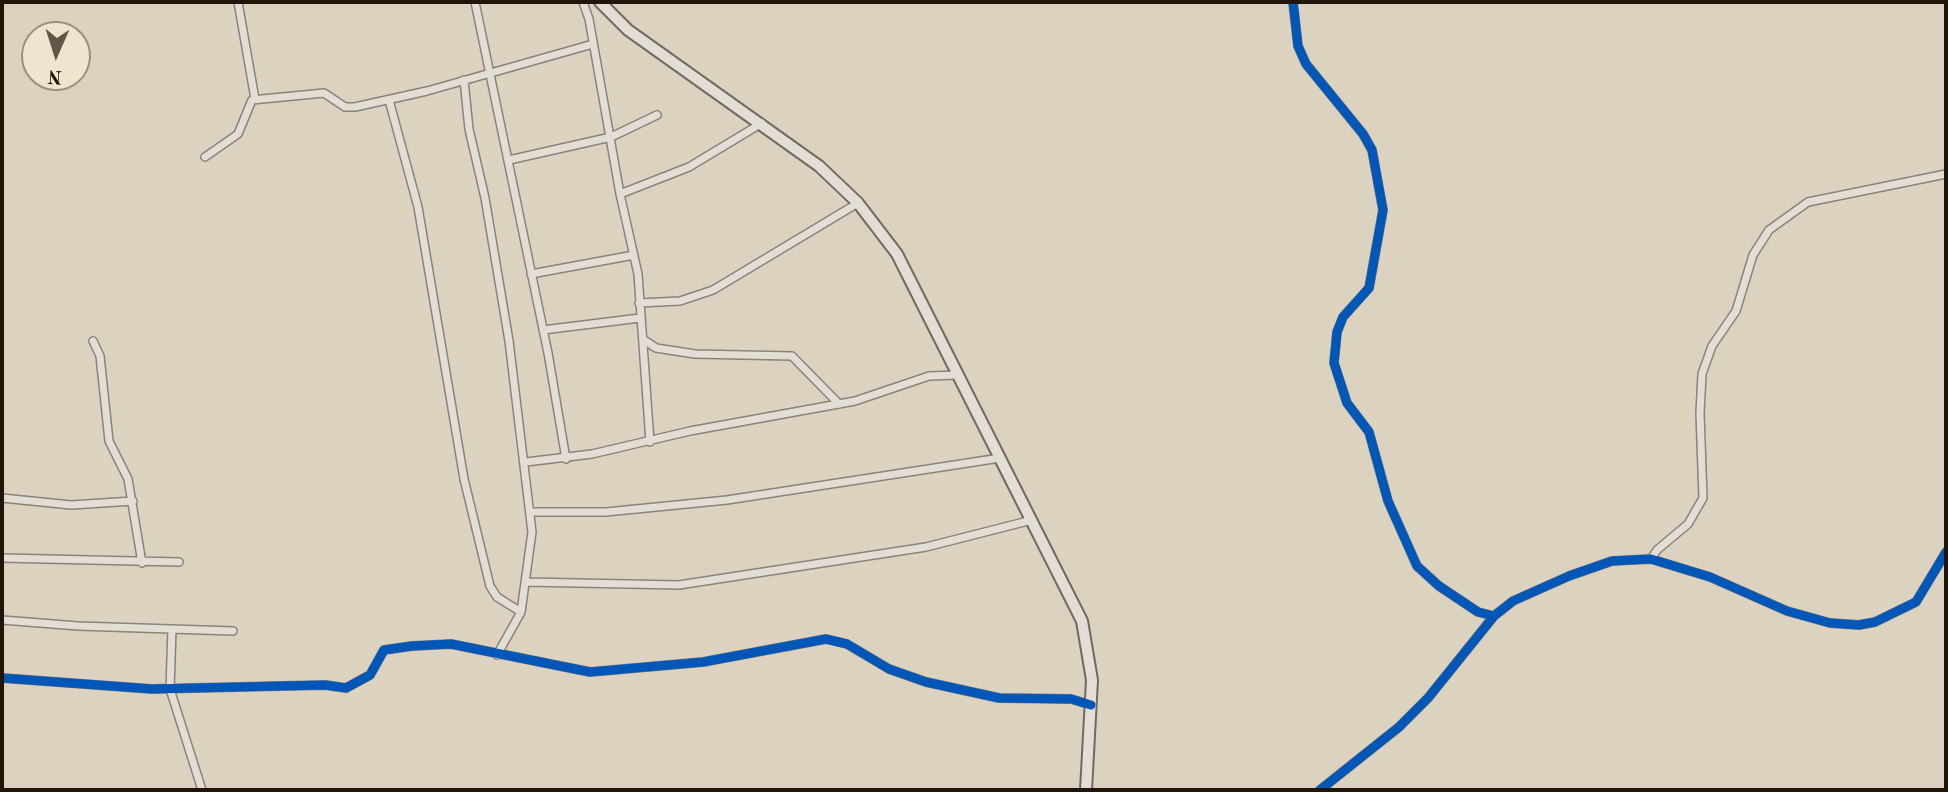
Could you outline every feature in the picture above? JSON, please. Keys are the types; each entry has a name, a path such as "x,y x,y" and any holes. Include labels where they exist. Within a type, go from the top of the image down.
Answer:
{"main road":[{"path":"600,2 628,30 763,123 819,166 858,203 884,235 911,277 1082,621 1090,661 1091,705 1086,790"}],"street":[{"path":"238,2 255,99"},
{"path":"475,2 509,160 566,459"},
{"path":"583,2 634,255 644,340 650,442"},
{"path":"1293,2 1298,46 1306,64 1373,150 1383,210 1369,288 1339,324 1334,363 1352,412 1369,432 1388,501 1417,566 1439,586 1479,612 1494,616"},
{"path":"205,157 238,134 248,104 255,99 324,93 349,108 389,100 593,44"},
{"path":"464,80 469,129 489,222 526,462 531,512 527,582 520,612 497,655"},
{"path":"389,100 418,207 464,479 490,586 497,597 520,612"},
{"path":"509,160 611,137 657,115"},
{"path":"620,194 689,167 763,123"},
{"path":"1651,559 1657,550 1689,524 1703,498 1700,413 1702,374 1712,346 1736,311 1759,242 1769,230 1808,202 1946,174"},
{"path":"639,303 680,300 713,290 858,203"},
{"path":"531,274 634,255"},
{"path":"542,330 640,318"},
{"path":"644,340 656,348 695,355 784,353 792,356 839,404"},
{"path":"93,341 100,356 109,441 125,472 133,501 142,563"},
{"path":"526,462 566,459 839,404 929,376 959,375"},
{"path":"531,512 606,512 727,500 1001,457"},
{"path":"2,498 71,505 133,501"},
{"path":"527,582 679,585 926,547 1032,520"},
{"path":"1320,790 1399,727 1428,698 1494,616 1513,601 1580,572 1612,561 1651,559 1710,577 1787,611 1847,625 1875,622 1916,602 1946,552"},
{"path":"2,558 179,562"},
{"path":"1479,612 1483,629"},
{"path":"2,620 44,625 233,631"},
{"path":"172,629 170,689 202,790"},
{"path":"2,678 72,685 170,689 325,685 346,688 370,675 380,653 394,647 451,644 590,672 703,662 826,639 846,644 889,669 926,682 999,698 1071,699 1091,705"}],"cycle path":[{"path":"1293,2 1298,46 1306,64 1363,134 1372,150 1383,210 1369,288 1343,317 1337,332 1334,363 1347,403 1369,432 1388,501 1417,566 1439,586 1478,612 1494,616"},
{"path":"1320,790 1399,727 1428,698 1494,616 1513,601 1569,576 1612,561 1651,559 1710,577 1787,611 1830,623 1859,625 1875,622 1916,602 1946,552"},
{"path":"2,678 152,689 325,685 346,688 370,675 384,650 412,646 451,644 590,672 703,662 826,639 847,644 889,669 926,682 999,698 1071,699 1091,705"}]}
